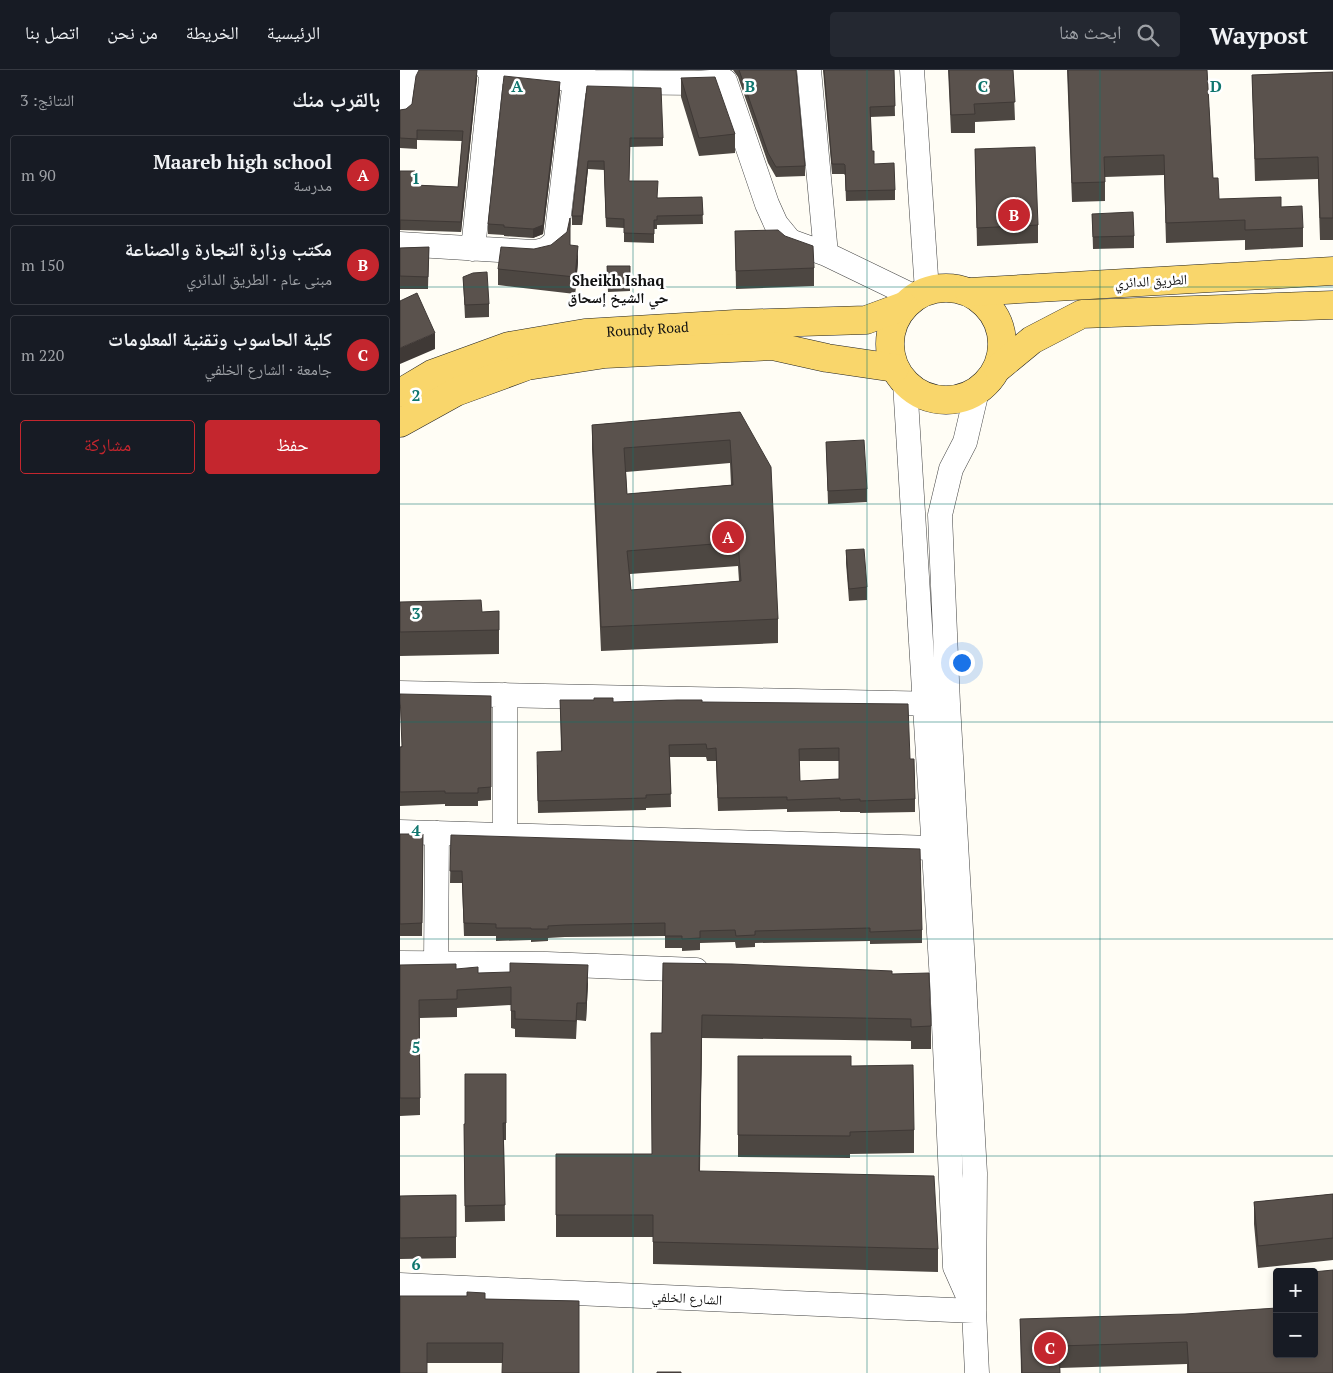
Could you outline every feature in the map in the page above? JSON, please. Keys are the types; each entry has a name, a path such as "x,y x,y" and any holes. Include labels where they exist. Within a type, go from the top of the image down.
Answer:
{"main road":[{"name":"الطريق الدائري","path":"969,292 1333,271"},
{"path":"998,368 1003,339 999,324 992,311 982,300 969,292 956,288 941,288 915,298 896,317 891,329 889,343 890,356 900,376 918,393 932,399 948,400 963,398 977,391 989,381 998,368 1032,340 1082,314 1333,305"},
{"name":"Roundy Road","path":"400,393 432,374 509,346 585,333 735,324 866,320 915,298"},
{"name":"Roundy Road","path":"400,423 456,392 526,366 605,354 773,346 900,376"}],"street":[{"path":"400,107 403,83 409,70"},
{"path":"488,70 545,73 594,82 725,81 767,204 776,224 790,241 826,254 915,298 912,70"},
{"path":"473,249 492,70"},
{"path":"809,70 826,254"},
{"path":"400,244 538,252 550,247 556,240 575,80"},
{"path":"900,376 937,704 942,980 955,1266 974,1311"},
{"path":"977,391 965,442 950,469 940,515 933,848 942,980 975,1174 974,1311 977,1373"},
{"path":"400,694 937,704"},
{"path":"505,695 505,835"},
{"path":"400,832 933,848"},
{"path":"436,963 437,833"},
{"path":"400,963 547,964 715,971"},
{"path":"950,1177 975,1174"},
{"name":"الشارع الخلفي","path":"400,1285 974,1311"}],"building":[{"path":"419,70 477,70 461,222 400,220 400,171 415,171 414,185 458,187 463,131 417,130 417,139 400,138 400,110 406,109 412,104 416,76"},
{"path":"739,70 796,70 805,166 776,167 768,153"},
{"path":"824,70 894,70 895,106 870,107 874,164 894,163 895,190 846,191 845,165 832,164"},
{"path":"949,70 1013,70 1015,102 974,104 975,114 951,115"},
{"path":"1068,70 1207,70 1213,178 1218,178 1219,199 1281,197 1281,207 1302,206 1303,228 1245,230 1245,220 1166,223 1164,155 1104,157 1105,182 1072,183"},
{"path":"1333,72 1333,218 1320,218 1318,157 1255,159 1252,75"},
{"path":"504,76 560,82 543,225 533,229 488,224"},
{"path":"715,77 735,134 699,138 681,78"},
{"path":"587,86 661,88 663,138 630,138 629,181 658,181 657,198 702,197 703,215 657,216 657,220 654,220 654,234 624,233 624,219 606,218 604,161 588,161 582,216 572,216"},
{"path":"1035,147 1038,225 977,228 975,149"},
{"path":"1133,212 1134,236 1093,237 1092,214"},
{"path":"570,218 570,245 578,246 575,277 498,269 501,247 534,249 551,245 567,232"},
{"path":"778,230 785,236 813,246 814,268 736,271 735,231"},
{"path":"429,247 428,277 400,276 400,248"},
{"path":"607,266 630,266 630,285 608,286"},
{"path":"487,272 489,304 465,305 463,277 473,273"},
{"path":"417,293 435,333 400,348 400,301"},
{"path":"740,412 771,467 778,619 601,627 592,425","holes":["730,440 733,485 627,494 624,448","738,542 741,581 631,590 627,551"]},
{"path":"864,440 867,489 828,491 826,442"},
{"path":"864,549 867,587 849,589 846,550"},
{"path":"481,600 482,612 499,611 499,630 400,632 400,602"},
{"path":"400,694 491,696 491,787 478,788 478,793 445,793 445,791 400,792 400,747 402,747"},
{"path":"594,698 613,698 613,702 702,700 702,702 908,704 910,759 914,759 915,799 860,801 860,799 840,800 840,798 787,800 787,797 718,798 716,748 707,749 706,744 669,745 671,794 646,795 646,798 538,801 537,752 562,751 560,700 594,700","holes":["839,748 839,779 800,781 799,749"]},
{"path":"400,834 423,834 422,923 400,924"},
{"path":"451,835 920,849 922,930 870,932 870,928 755,931 755,935 736,936 735,930 700,931 700,938 682,939 682,936 665,936 665,923 565,925 548,926 548,929 531,929 496,928 496,924 464,923 462,871 450,871"},
{"path":"510,963 588,965 586,1003 577,1003 576,1021 515,1019 515,1011 511,1011 511,987 457,990 457,999 419,1000 420,1098 400,1098 400,965 456,964 456,969 478,967 478,973 510,972"},
{"path":"663,963 892,971 892,974 929,973 931,1026 911,1027 911,1019 702,1015 699,1171 934,1176 938,1249 653,1242 653,1215 556,1215 556,1154 652,1154 651,1033 662,1033"},
{"path":"738,1056 851,1056 851,1066 913,1065 914,1130 850,1132 850,1136 738,1135"},
{"path":"465,1074 506,1074 506,1123 503,1123 505,1205 465,1206"},
{"path":"1333,1194 1333,1238 1258,1246 1254,1202"},
{"path":"456,1195 456,1237 400,1238 400,1196"},
{"path":"1333,1270 1333,1373 1189,1373 1187,1342 1059,1346 1060,1373 1022,1373 1020,1319 1185,1314 1273,1308 1273,1358 1318,1358 1318,1272"},
{"path":"467,1292 485,1293 485,1299 579,1301 579,1373 502,1373 503,1343 427,1343 427,1373 400,1373 400,1296 467,1296"},
{"path":"681,1372 681,1373 657,1373"}],"place":[{"name":"مكتب وزارة التجارة والصناعة","path":"1014,215"},
{"name":"Maareb high school","path":"728,537"},
{"name":"كلية الحاسوب وتقنية المعلومات","path":"1050,1348"}],"district":[{"name":"Sheikh Ishaq حي الشيخ إسحاق","path":"618,290"}]}
